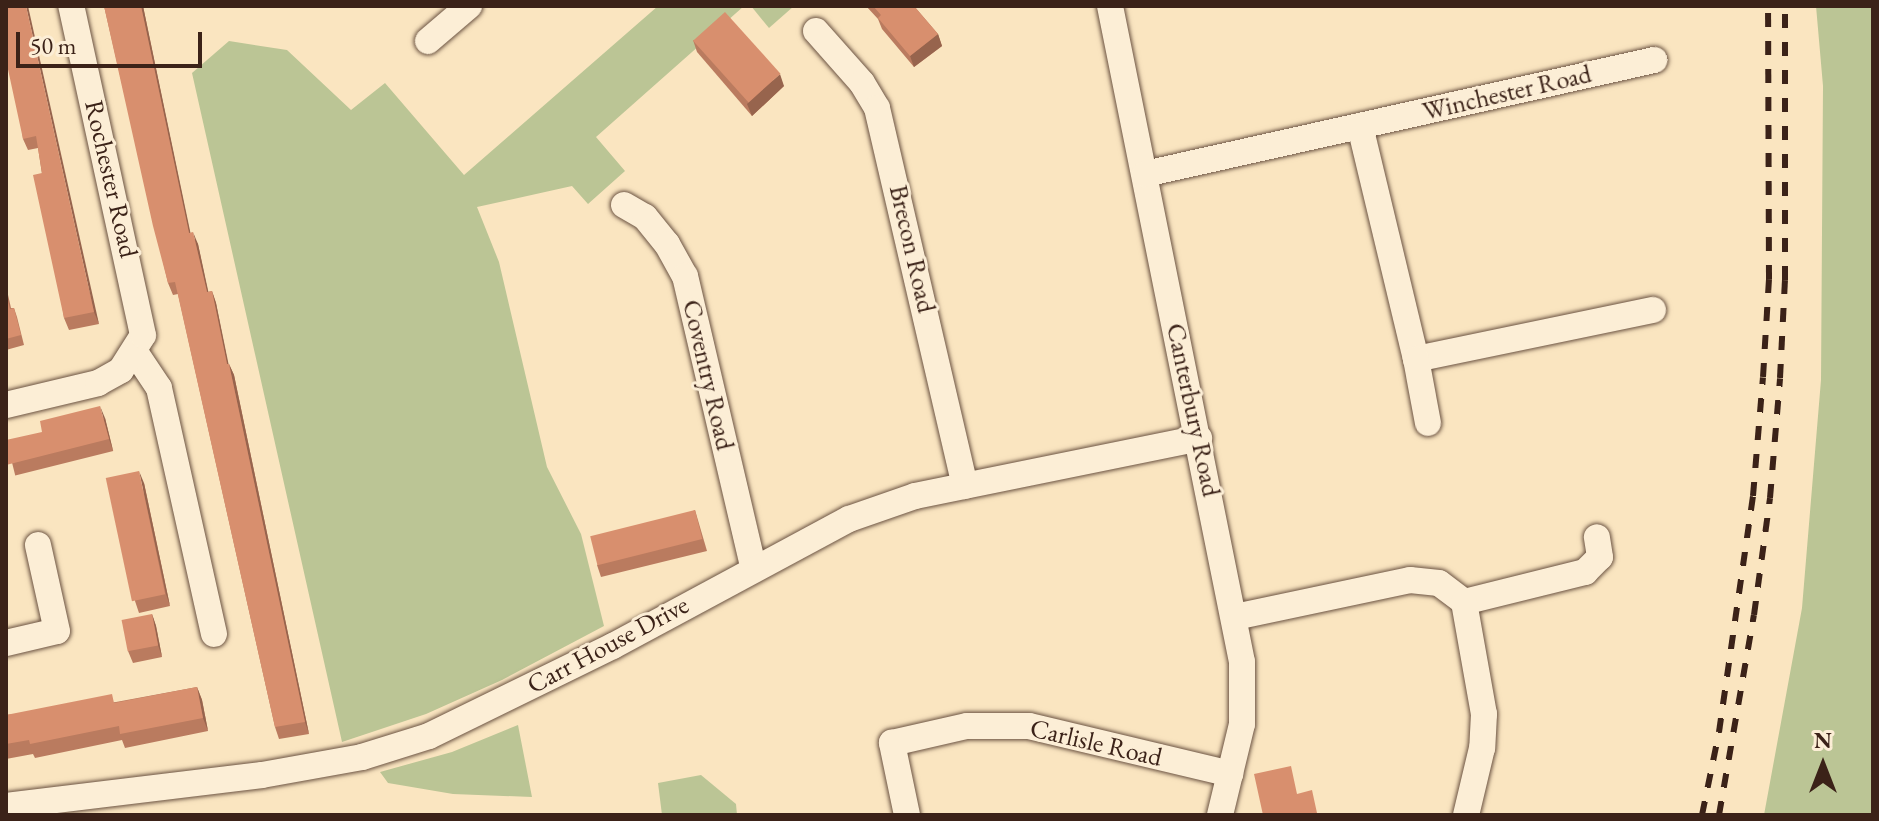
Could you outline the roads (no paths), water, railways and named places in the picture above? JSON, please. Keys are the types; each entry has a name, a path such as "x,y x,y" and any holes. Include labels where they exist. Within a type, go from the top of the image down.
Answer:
{"street":[{"name":"Rochester Road","path":"71,6 141,314 143,335 135,352"},
{"name":"Canterbury Road","path":"1110,6 1242,662 1242,724 1220,815"},
{"path":"428,41 457,10"},
{"name":"Brecon Road","path":"816,31 862,83 877,108 965,486"},
{"name":"Winchester Road","path":"1145,174 1654,60"},
{"path":"1360,126 1416,359 1428,423"},
{"name":"Coventry Road","path":"624,205 645,217 667,244 685,276 753,567"},
{"path":"1416,359 1653,310"},
{"path":"6,405 98,383 121,370 135,352 159,388 214,634"},
{"name":"Carr House Drive","path":"6,806 262,775 362,757 429,736 613,646 753,567 849,519 915,496 1199,438"},
{"path":"1464,602 1585,572 1600,557 1597,537"},
{"path":"6,643 57,631 38,545"},
{"path":"1235,617 1410,580 1439,583 1464,602 1484,714 1482,748 1466,815"},
{"name":"Carlisle Road","path":"907,815 892,743 967,726 1029,726 1230,774"}],"railway":[{"path":"1702,815 1719,732 1753,496 1763,377 1769,279 1768,6"},
{"path":"1719,815 1754,615 1770,498 1780,378 1785,280 1785,6"}]}
